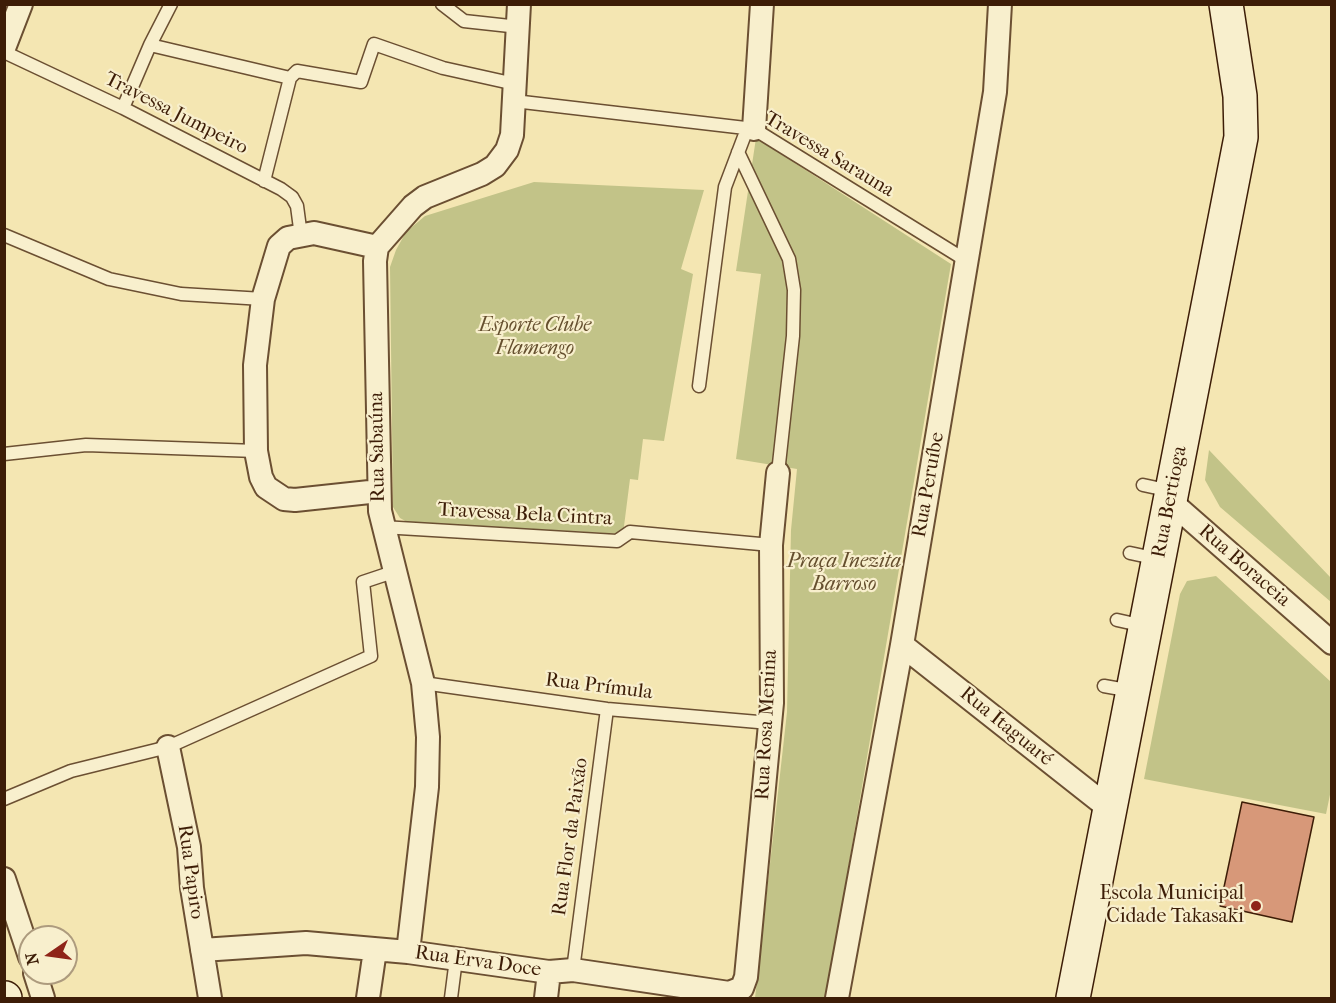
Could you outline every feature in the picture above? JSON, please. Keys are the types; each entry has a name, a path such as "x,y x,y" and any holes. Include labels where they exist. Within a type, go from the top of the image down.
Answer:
{"street":[{"path":"4,50 21,4"},
{"path":"379,491 295,500 284,499 266,487 261,477 256,451 255,365 263,299 279,246 288,238 314,233 327,234 377,247 402,217 425,197 482,174 495,166 507,150 512,135 519,4"},
{"path":"750,129 762,4"},
{"name":"Rua Peruíbe","path":"837,999 902,645 995,92 1000,4"},
{"name":"Rua Bertioga","path":"1073,999 1110,809 1118,688 1144,556 1162,492 1240,137 1240,96 1226,4"},
{"name":"Rua Sabaúna","path":"377,247 374,281 379,491 382,527 423,684 428,772 408,952"},
{"name":"Rua Rosa Menina","path":"746,977 770,723 771,545 778,473"},
{"name":"Rua Boraceia","path":"1162,492 1327,635"},
{"name":"Rua Itaguaré","path":"902,645 1110,809"},
{"name":"Rua Papiro","path":"168,747 189,847 210,999"},
{"path":"4,879 19,925"},
{"name":"Rua Erva Doce","path":"202,950 306,943 408,952 549,972 573,970 729,993 742,988 746,977"},
{"path":"368,999 375,950"},
{"path":"546,999 549,972"}],"lane":[{"path":"123,108 150,45 171,4"},
{"path":"442,4 464,21 519,27"},
{"name":"Travessa Sarauna","path":"290,78 297,72 361,82 374,44 515,92 750,129 967,261"},
{"path":"150,45 290,78 264,181"},
{"name":"Travessa Jumpeiro","path":"4,50 123,108 292,197 297,206 301,236"},
{"path":"699,386 725,187 738,152 750,129"},
{"path":"738,152 789,259 794,290 793,336 778,473"},
{"path":"4,235 109,279 181,294 263,299"},
{"path":"4,454 86,445 256,451"},
{"name":"Travessa Bela Cintra","path":"382,527 617,541 630,532 771,545"},
{"path":"4,799 71,771 168,747 371,656 363,582 393,572"},
{"name":"Rua Prímula","path":"423,684 607,709 770,723"},
{"name":"Rua Flor da Paixão","path":"573,970 607,709"},
{"path":"452,999 456,959"}],"green space":[{"name":"Praça Inezita Barroso","path":"756,138 951,264 826,998 755,998 787,712 791,530 797,469 736,459 761,274 736,271"},
{"name":"Esporte Clube Flamengo","path":"534,182 704,190 681,269 693,274 664,441 643,439 638,480 630,479 623,534 407,522 400,518 393,507 390,267 396,250 406,232 425,216"},
{"path":"1209,450 1331,578 1331,602 1220,507 1205,480"},
{"path":"1216,576 1331,682 1332,785 1326,814 1144,779 1180,594 1187,581"}],"building":[{"path":"1242,802 1314,817 1292,922 1220,906"}],"place":[{"name":"Escola Municipal Cidade Takasaki","path":"1256,906"}]}
